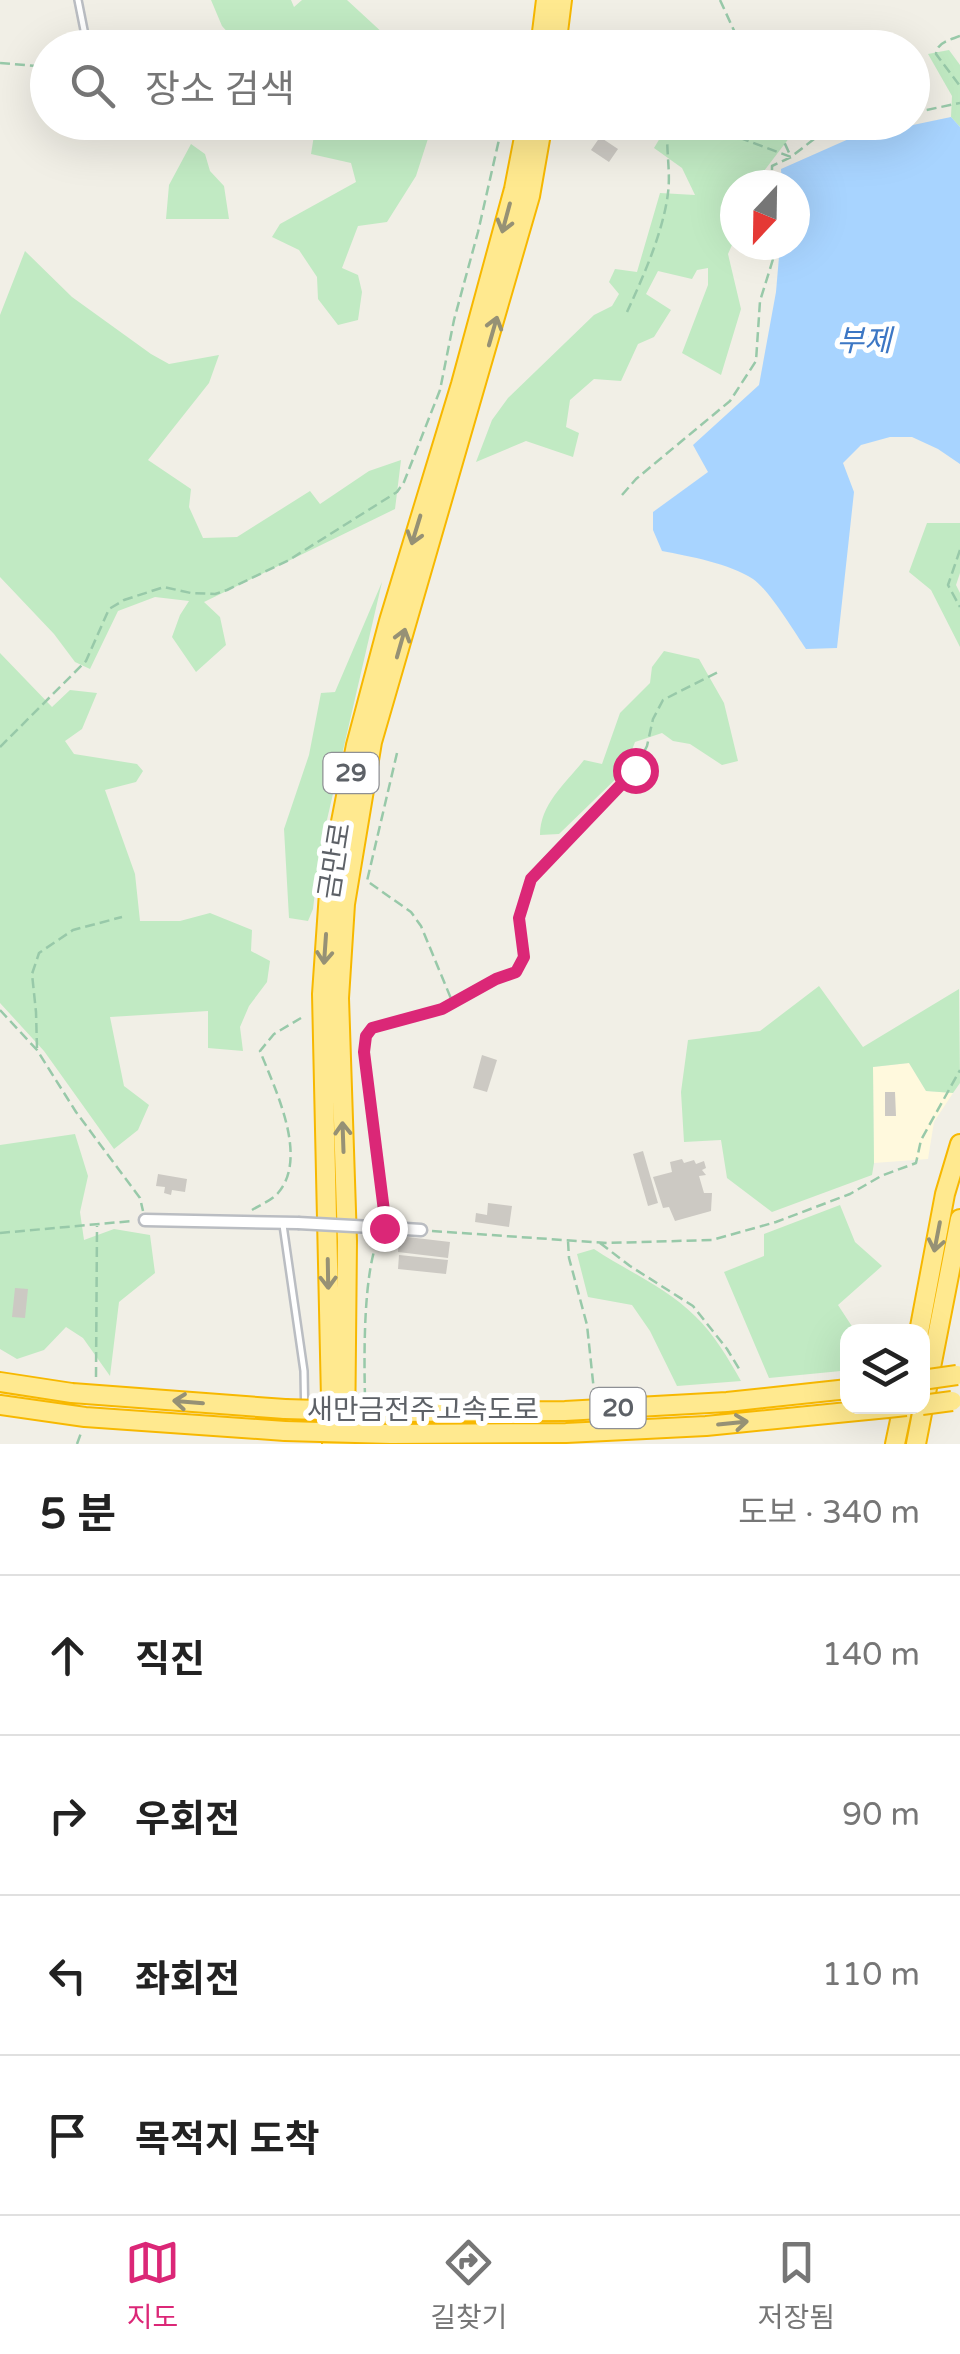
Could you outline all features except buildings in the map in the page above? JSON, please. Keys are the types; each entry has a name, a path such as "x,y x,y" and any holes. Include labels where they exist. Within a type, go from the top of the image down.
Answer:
{"highway":[{"path":"542,30 546,0"},
{"path":"558,30 562,0"},
{"name":"금만로","path":"332,1444 322,994 330,878 356,745 500,242 524,140"},
{"name":"금만로","path":"345,1444 346,1240 339,998 346,904 372,742 530,196 540,140"},
{"path":"921,1324 945,1194 960,1144"},
{"path":"916,1444 960,1219"},
{"path":"930,1379 959,1374"},
{"name":"새만금전주고속도로","path":"0,1382 285,1410 388,1412 565,1411 727,1402 840,1390"},
{"path":"930,1404 956,1401"},
{"name":"새만금전주고속도로","path":"0,1405 85,1417 399,1438 706,1426 840,1413"},
{"path":"895,1444 898,1414"}],"street":[{"path":"146,1220 420,1230"}],"lane":[{"path":"78,0 84,30"},
{"path":"282,1222 304,1371 305,1444"}],"path":[{"path":"720,0 734,30"},
{"path":"960,36 942,43 936,50 960,86"},
{"path":"0,63 30,66"},
{"path":"930,109 960,102"},
{"path":"0,747 86,661 109,609 164,587 191,593 227,590 289,560 396,492 404,482 440,390 498,140"},
{"path":"627,312 650,262 668,192 666,140"},
{"path":"745,140 791,157"},
{"path":"783,140 791,157"},
{"path":"772,170 772,166 813,140"},
{"path":"622,495 730,401 756,361 760,302 773,260"},
{"path":"960,550 948,586 960,607"},
{"path":"365,1407 368,1294 384,1211 364,1052 366,1036 372,1028 442,1009 516,972 524,957 519,918 531,879 635,770 663,700 720,670"},
{"path":"397,753 367,881 411,912 421,926 453,1002"},
{"path":"37,1050 32,974 40,953 73,930 122,916"},
{"path":"0,1010 37,1050 76,1112 140,1198 146,1220 0,1233"},
{"path":"234,1221 278,1195 291,1170 287,1121 260,1051 274,1034 301,1018"},
{"path":"420,1230 599,1242 712,1240 776,1222 916,1163 921,1140 960,1070"},
{"path":"96,1382 98,1224"},
{"path":"568,1238 568,1258 587,1325 594,1391"},
{"path":"599,1242 693,1306 728,1349 741,1372"},
{"path":"77,1444 83,1427"}],"shaded area":[{"path":"909,1063 926,1091 953,1093 934,1122 928,1159 874,1163 873,1067"}],"green space":[{"path":"211,0 291,0 294,7 302,0 347,0 380,30 226,30"},
{"path":"949,50 960,65 960,127 951,117 952,96 930,54"},
{"path":"313,140 428,140 416,176 387,222 358,226 342,268 358,275 362,292 358,320 338,325 318,299 317,277 299,250 272,237 280,224 356,182 351,163 311,154"},
{"path":"659,140 788,140 765,170 720,170 720,260 729,260 741,309 721,375 682,353 708,285 708,268 697,270 692,279 658,271 646,294 671,310 654,337 638,344 621,381 594,379 570,400 566,427 579,433 573,457 526,441 476,462 492,420 508,398 594,315 612,306 619,294 609,282 615,269 637,272 660,193 695,195 682,168 654,148"},
{"path":"191,144 205,154 210,171 224,186 229,219 166,219 169,185"},
{"path":"25,251 72,297 169,364 219,355 209,383 148,460 191,489 189,507 203,538 237,537 310,491 320,504 369,471 401,460 395,509 204,602 220,617 226,645 196,672 172,637 189,601 155,597 118,611 90,669 75,662 0,577 0,315"},
{"path":"927,523 960,523 960,573 956,585 960,593 960,647 931,590 909,572"},
{"path":"382,582 320,850 313,909 308,921 289,918 284,829 309,755 321,693 335,692"},
{"path":"664,651 699,659 724,703 738,761 722,765 690,744 673,741 662,733 635,742 624,771 559,834 540,835 549,804 584,760 602,764 620,713 650,683 652,667"},
{"path":"0,653 52,707 70,690 97,693 82,729 65,741 74,754 137,764 143,771 136,782 105,790 135,874 140,921 180,921 210,913 252,930 251,951 270,961 267,982 249,1006 240,1027 243,1051 208,1048 208,1011 110,1017 124,1086 149,1105 138,1130 114,1149 44,1051 0,1003"},
{"path":"819,986 863,1047 959,989 960,1083 953,1093 926,1091 909,1063 873,1067 872,1175 772,1212 727,1178 721,1140 684,1142 681,1092 688,1040 760,1031"},
{"path":"75,1134 88,1176 80,1212 84,1240 114,1229 150,1235 155,1273 119,1302 110,1376 83,1338 66,1327 44,1350 17,1359 0,1349 0,1145"},
{"path":"840,1205 855,1242 882,1266 838,1305 850,1324 840,1324 840,1371 769,1378 724,1272 764,1256 764,1234"},
{"path":"594,1249 684,1306 714,1338 741,1381 677,1386 650,1331 632,1305 588,1297 577,1254"}],"water":[{"name":"부제","path":"951,117 960,127 960,464 912,437 890,437 861,445 843,463 854,492 837,648 806,649 774,601 753,579 721,565 662,551 653,530 653,512 708,472 693,445 759,385 779,260 810,260 810,170 781,169 846,140 930,140 930,121"}],"route":[{"path":"384,1228 364,1052 366,1036 372,1028 442,1009 516,972 524,957 519,918 531,879 635,770"}]}
